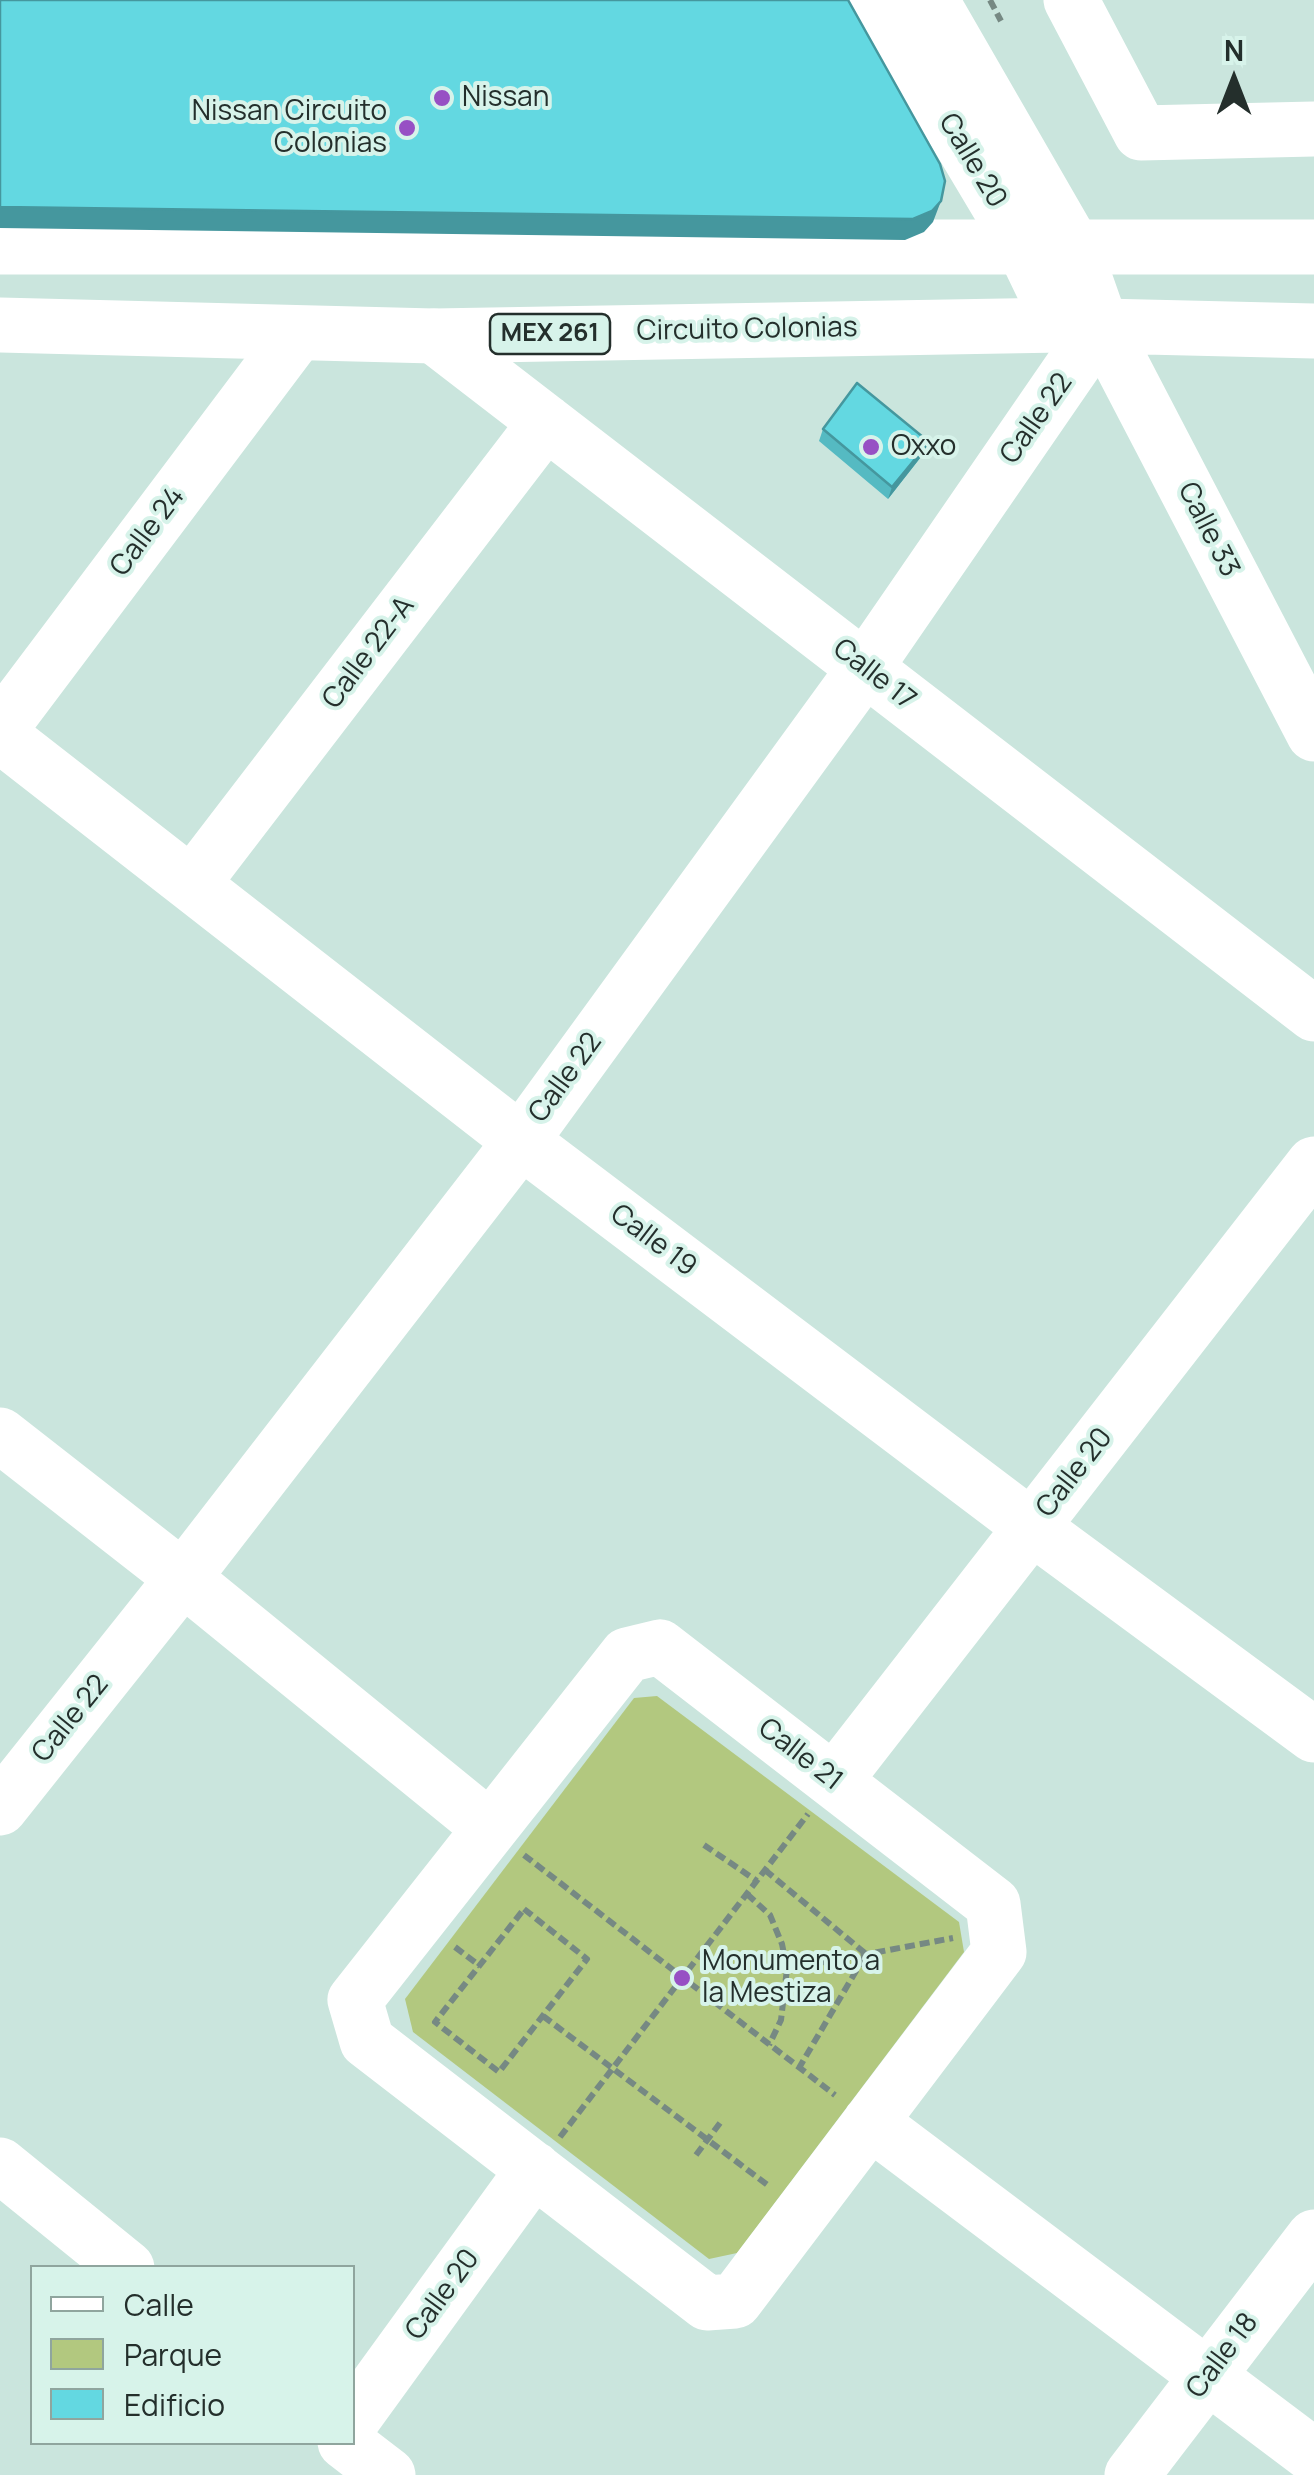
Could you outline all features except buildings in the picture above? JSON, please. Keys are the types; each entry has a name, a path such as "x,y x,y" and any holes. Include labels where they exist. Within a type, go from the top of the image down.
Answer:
{"street":[{"name":"Calle 20","path":"932,0 1049,248 1081,325"},
{"path":"1072,0 1141,132 1314,129"},
{"name":"Calle 20","path":"856,4 1049,248"},
{"path":"0,247 1049,248 1304,236"},
{"name":"Circuito Colonias","path":"0,324 434,336 1081,325 1314,331"},
{"name":"Calle 22","path":"0,1808 521,1140 865,668 1081,325"},
{"name":"Calle 33","path":"1081,325 1314,734"},
{"name":"Calle 24","path":"0,732 296,334"},
{"name":"Calle 17","path":"434,336 1314,1014"},
{"name":"Calle 22-A","path":"192,884 546,422"},
{"name":"Calle 19","path":"0,732 521,1140 1314,1736"},
{"name":"Calle 20","path":"834,1781 1314,1164"},
{"path":"0,1435 502,1837 356,2000 367,2041 708,2303 735,2300 854,2110 1314,2456"},
{"name":"Calle 21","path":"502,1837 626,1655 660,1647 994,1904 999,1952 854,2110"},
{"path":"0,2165 123,2265"},
{"name":"Calle 20","path":"355,2416 534,2170"},
{"name":"Calle 18","path":"1132,2475 1314,2238"},
{"path":"311,2475 334,2445"},
{"path":"348,2445 388,2475"}],"path":[{"path":"534,2170 834,1781"},
{"path":"502,1837 854,2110"},
{"path":"704,1845 757,1881"},
{"path":"765,1870 866,1954"},
{"path":"747,1894 770,1915 787,1969 780,2020 769,2045"},
{"path":"524,1909 587,1959 543,2016 499,2072 435,2022 524,1909"},
{"path":"787,1969 966,1936"},
{"path":"442,1938 480,1966"},
{"path":"799,2068 866,1954"},
{"path":"543,2016 784,2197"},
{"path":"696,2155 720,2123"}],"green space":[{"path":"657,1696 959,1922 964,1952 737,2253 709,2259 413,2032 405,1999 634,1698"}],"place":[{"name":"Nissan","path":"442,98"},
{"name":"Nissan Circuito Colonias","path":"407,128"},
{"name":"Oxxo","path":"871,447"},
{"name":"Monumento a la Mestiza","path":"682,1978"}]}
